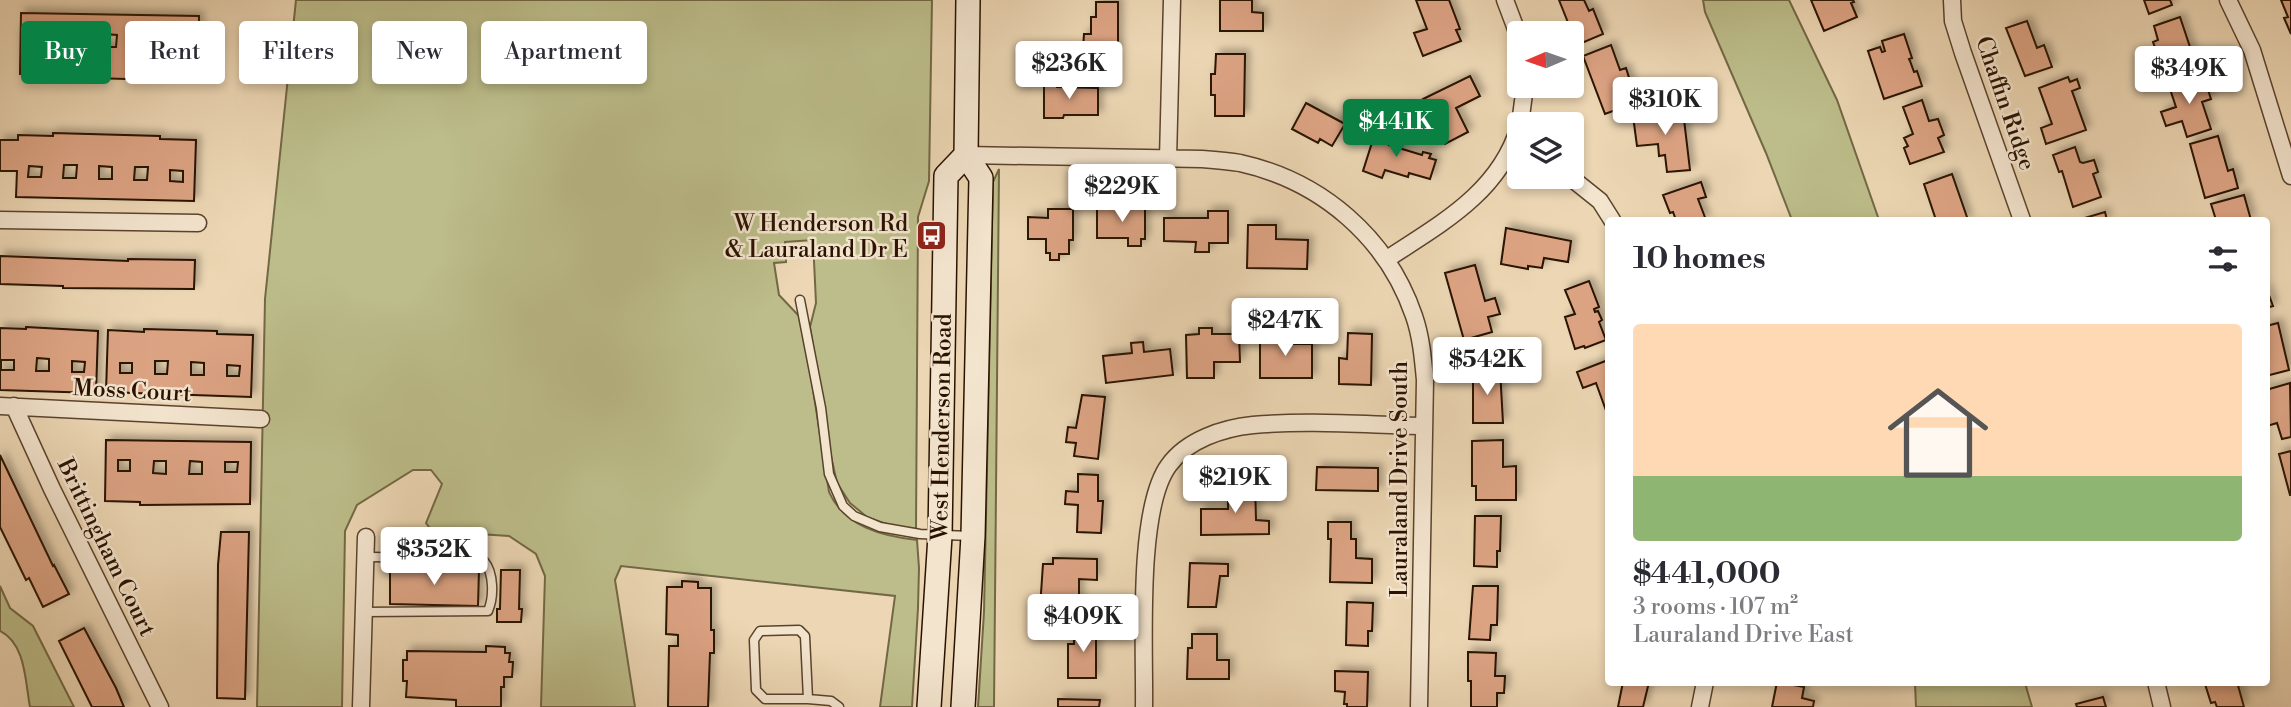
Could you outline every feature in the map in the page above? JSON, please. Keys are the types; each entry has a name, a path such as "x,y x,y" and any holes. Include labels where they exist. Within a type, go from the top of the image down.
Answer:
{"main road":[{"name":"West Henderson Road","path":"964,707 973,537 981,178 966,155 968,0"},
{"name":"West Henderson Road","path":"929,707 940,536 946,176 966,155"}],"street":[{"path":"1168,159 1172,0"},
{"path":"1505,0 1513,21"},
{"name":"Chaffin Ridge","path":"1952,0 1953,21 1963,54 2021,217"},
{"path":"2228,0 2284,121 2291,176"},
{"path":"1387,259 1474,198 1495,175 1507,154"},
{"name":"Lauraland Drive South","path":"966,155 1240,163 1304,185 1330,201 1352,219 1387,259 1402,285 1415,318 1425,380 1419,707"},
{"path":"1584,186 1600,201 1610,217"},
{"path":"0,220 198,223"},
{"name":"Moss Court","path":"7,406 261,419"},
{"name":"Brittingham Court","path":"7,406 52,489 160,707"},
{"path":"1144,707 1146,564 1150,517 1168,466 1183,451 1202,439 1222,431 1251,425 1424,426"},
{"path":"361,707 366,537"},
{"path":"1700,707 1704,686"},
{"path":"2157,686 2162,707"}],"lane":[{"path":"800,300 821,408 829,474 843,506 854,516 880,527 940,536 973,537"},
{"path":"364,612 488,611 490,606 490,568 484,561 471,558 366,557"},
{"path":"807,699 805,636 799,630 760,631 754,640 756,690 765,699 831,701 839,707"}],"green space":[{"path":"296,0 932,0 929,181 918,217 916,529 889,525 867,517 850,503 837,483 810,327 816,303 813,240 785,242 786,262 774,263 779,295 799,316 829,492 845,514 866,528 917,540 918,608 912,707 880,707 895,596 621,566 615,580 635,707 541,707 545,576 536,554 509,536 432,531 426,523 442,484 431,470 413,470 357,505 345,531 342,707 257,707 265,299 287,84 358,84 358,21 294,21"},
{"path":"1703,0 1789,0 1837,100 1878,217 1791,217 1705,12"},
{"path":"999,169 994,707 978,707 984,612 993,182"},
{"path":"0,586 10,608 33,626 74,707 30,707 20,654 9,637 0,631"},
{"path":"1915,686 2026,686 2032,707 1916,707"}],"building":[{"path":"1220,0 1252,0 1252,12 1263,13 1263,31 1220,31"},
{"path":"1416,0 1449,0 1460,29 1456,30 1461,41 1423,56 1414,33 1427,29"},
{"path":"1559,0 1584,0 1589,11 1593,9 1603,34 1584,42 1584,21 1567,21"},
{"path":"1811,0 1853,0 1851,3 1857,17 1824,31"},
{"path":"2144,0 2170,0 2172,5 2149,14"},
{"path":"2281,0 2291,0 2291,34 2284,18 2288,17"},
{"path":"1096,2 1118,2 1118,50 1083,49 1084,34 1091,34 1091,17 1096,17"},
{"path":"21,13 199,16 199,21 125,21 125,79 111,79 111,47 116,47 117,35 111,35 111,21 21,21 20,74"},
{"path":"2180,17 2196,65 2170,73 2162,51 2157,53 2153,42 2158,40 2154,26"},
{"path":"2027,21 2037,48 2044,45 2052,67 2025,76 2006,28"},
{"path":"1904,34 1912,58 1909,59 1922,86 1884,99 1868,51 1880,47 1882,52 1885,51 1882,41"},
{"path":"1611,45 1620,70 1626,68 1631,84 1626,86 1632,104 1605,114 1584,56"},
{"path":"1216,54 1245,54 1244,116 1215,116 1211,74 1215,74"},
{"path":"2203,75 2211,99 2202,102 2211,129 2187,137 2182,121 2166,126 2161,112 2176,107 2169,86"},
{"path":"1470,76 1480,96 1456,108 1468,132 1445,144 1423,99"},
{"path":"2068,77 2070,82 2077,79 2080,88 2072,91 2086,130 2046,144 2041,128 2052,124 2039,88"},
{"path":"1044,80 1057,80 1057,87 1098,88 1098,115 1044,118"},
{"path":"1922,100 1929,121 1938,119 1944,135 1938,138 1944,152 1910,164 1904,148 1908,146 1904,138 1913,134 1903,107"},
{"path":"1306,103 1345,124 1332,146 1320,139 1318,143 1292,129"},
{"path":"1683,111 1690,170 1667,172 1665,155 1659,156 1658,144 1637,146 1633,116"},
{"path":"1376,130 1392,135 1389,145 1422,155 1423,152 1431,154 1429,158 1436,160 1430,179 1409,173 1408,177 1385,170 1382,178 1363,171"},
{"path":"53,133 160,136 160,139 196,140 194,201 16,197 17,171 0,171 0,140 18,140 18,135 53,136","holes":["64,165 77,165 76,178 63,178","29,166 42,167 41,177 28,177","99,166 112,167 112,179 99,179","135,167 148,167 147,180 134,180","170,170 183,171 183,182 170,181"]},
{"path":"2218,136 2228,171 2233,169 2238,188 2205,198 2190,144"},
{"path":"2075,147 2080,162 2094,160 2098,172 2093,174 2101,197 2073,207 2062,171 2059,172 2053,155"},
{"path":"1952,174 1967,217 1935,217 1924,184"},
{"path":"1701,182 1706,197 1698,199 1705,217 1675,217 1673,212 1670,213 1663,195"},
{"path":"2244,195 2250,217 2215,217 2211,204"},
{"path":"1145,207 1145,239 1141,239 1141,246 1128,246 1128,238 1097,238 1097,208"},
{"path":"1048,209 1073,209 1073,240 1069,240 1069,254 1059,254 1059,260 1050,260 1050,253 1046,253 1046,239 1028,239 1028,217 1048,218"},
{"path":"1208,211 1228,211 1228,243 1209,243 1209,252 1195,252 1196,242 1164,241 1164,218 1208,218"},
{"path":"2105,212 2106,217 2088,217"},
{"path":"1248,225 1276,225 1276,239 1308,240 1307,269 1247,268"},
{"path":"1506,228 1571,241 1568,262 1544,258 1542,268 1528,266 1528,269 1501,264"},
{"path":"0,256 128,261 195,260 194,289 63,288 0,284"},
{"path":"1475,265 1485,301 1495,298 1500,314 1488,317 1492,332 1464,340 1445,273"},
{"path":"1589,281 1599,307 1594,309 1602,320 1599,322 1605,340 1575,349 1565,317 1575,314 1565,290"},
{"path":"2278,323 2289,370 2270,375 2270,325"},
{"path":"0,328 98,331 96,393 0,390","holes":["37,358 49,359 49,371 36,371","1,360 14,360 14,370 1,370","72,361 85,362 84,372 72,372"]},
{"path":"1199,328 1212,328 1212,334 1239,334 1240,362 1214,362 1214,378 1187,378 1186,335 1199,334"},
{"path":"144,329 217,331 217,334 253,335 251,397 106,392 108,330 144,332","holes":["155,361 168,361 167,374 155,374","191,362 204,363 204,375 191,375","120,363 132,363 132,373 120,373","227,365 240,366 239,376 227,376"]},
{"path":"1348,333 1372,334 1371,385 1339,384 1339,358 1347,359"},
{"path":"1260,334 1293,334 1293,344 1312,344 1312,378 1260,378"},
{"path":"1143,342 1144,352 1170,349 1173,375 1106,383 1103,356 1132,353 1131,343"},
{"path":"1605,361 1605,408 1596,383 1583,388 1577,372"},
{"path":"1473,369 1500,370 1503,423 1473,423"},
{"path":"2290,383 2291,437 2282,439 2277,423 2270,425 2270,389"},
{"path":"1082,395 1105,397 1098,459 1074,456 1076,443 1066,442 1068,427 1076,428"},
{"path":"106,440 251,442 250,504 140,505 140,502 105,501","holes":["118,460 130,460 130,471 118,471","154,461 166,461 166,474 153,473","190,461 202,462 202,474 189,474","225,462 238,462 237,472 225,472"]},
{"path":"1503,440 1503,467 1516,466 1516,500 1476,500 1476,486 1472,486 1472,441"},
{"path":"2291,451 2291,495 2290,495 2279,454"},
{"path":"0,455 69,594 43,607 29,578 26,580 0,527"},
{"path":"1317,467 1378,468 1378,491 1316,490"},
{"path":"1078,474 1098,475 1098,501 1103,501 1101,533 1077,532 1078,505 1065,504 1066,491 1078,492"},
{"path":"1228,484 1255,484 1256,520 1269,521 1269,534 1201,535 1201,509 1228,509"},
{"path":"1475,516 1501,516 1497,567 1474,566"},
{"path":"1328,522 1351,522 1351,539 1356,539 1356,558 1372,559 1372,583 1330,582 1331,539 1328,539"},
{"path":"221,532 249,532 245,699 217,698 218,565"},
{"path":"1053,558 1097,559 1097,580 1079,579 1079,608 1040,608 1043,564 1053,564"},
{"path":"1190,563 1228,564 1228,576 1220,576 1216,607 1188,607"},
{"path":"390,568 479,569 478,606 390,604"},
{"path":"501,570 520,570 521,622 497,622"},
{"path":"682,581 698,582 698,588 711,588 714,653 710,653 708,707 668,707 669,646 678,646 678,635 666,634 667,587 682,587"},
{"path":"1473,586 1498,586 1497,625 1491,625 1490,640 1469,639"},
{"path":"1347,602 1373,603 1372,631 1368,631 1368,646 1346,645"},
{"path":"1074,627 1096,627 1096,678 1068,678 1068,644 1074,644"},
{"path":"84,628 124,707 92,707 59,641"},
{"path":"1192,634 1217,634 1217,660 1229,660 1229,679 1187,679 1188,648 1192,648"},
{"path":"486,646 505,647 505,653 510,653 509,662 513,662 512,677 504,677 504,687 501,687 501,707 456,707 456,700 406,697 407,681 403,681 403,660 407,660 407,651 486,652"},
{"path":"1468,652 1496,653 1495,676 1505,676 1504,693 1497,693 1497,707 1471,707"},
{"path":"1335,671 1368,672 1367,707 1347,707 1347,704 1344,704 1345,692 1335,691"},
{"path":"1622,686 1648,686 1643,707 1618,707"},
{"path":"1776,686 1804,687 1802,698 1814,701 1813,707 1772,707"},
{"path":"2206,686 2238,686 2244,707 2217,707 2215,702 2211,703"},
{"path":"2103,697 2106,707 2077,707 2076,704"},
{"path":"1058,699 1100,700 1099,707 1058,707"}],"place":[{"name":"W Henderson Rd & Lauraland Dr E","path":"931,236"}]}
